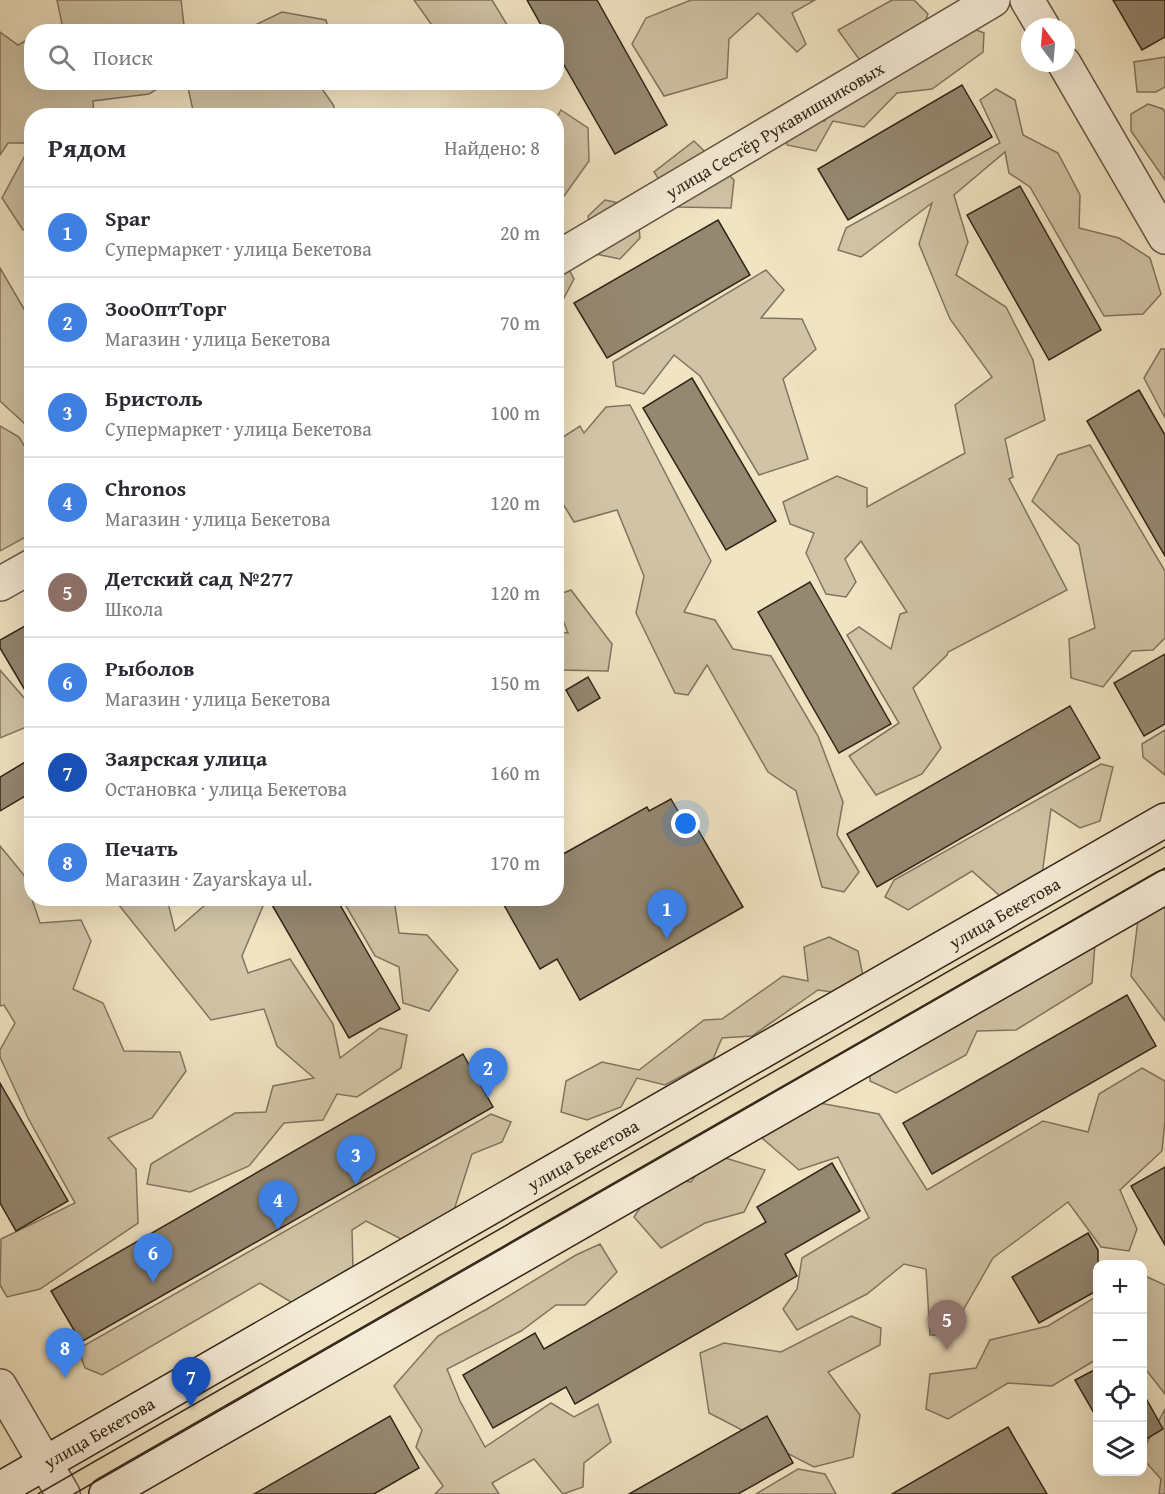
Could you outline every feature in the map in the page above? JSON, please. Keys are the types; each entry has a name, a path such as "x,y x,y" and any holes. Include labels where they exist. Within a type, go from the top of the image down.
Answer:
{"main road":[{"name":"улица Сестёр Рукавишниковых","path":"564,254 993,0"},
{"path":"1027,0 1038,18"},
{"path":"1069,72 1164,234"},
{"path":"0,584 24,570"},
{"name":"улица Бекетова","path":"0,1489 1165,820"},
{"path":"106,1494 1165,887"},
{"path":"0,1386 63,1494"}],"shaded area":[{"path":"57,0 181,0 184,24 62,24"},
{"path":"414,0 492,0 507,24 431,24"},
{"path":"691,0 815,0 792,13 806,44 797,52 758,13 729,39 727,78 664,96 632,44 646,18"},
{"path":"892,0 914,0 928,14 918,40 936,54 959,23 984,33 983,52 932,89 897,93 864,127 833,121 816,151 787,145 784,119 825,121 831,90 867,70 838,30"},
{"path":"282,12 326,20 327,24 257,24"},
{"path":"0,32 18,45 24,42 24,90 156,90 149,94 93,101 94,108 24,108 24,143 8,143 0,155"},
{"path":"1165,57 1165,87 1156,92 1137,92 1134,62"},
{"path":"996,89 1015,100 1023,135 1058,153 1080,195 1079,228 1119,238 1150,258 1161,294 1143,314 1104,316 1030,187 1009,173 1005,152 954,195 968,242 956,275 1006,307 1033,360 1045,420 1005,439 1013,477 1009,479 1067,590 948,652 913,688 941,748 922,774 876,795 849,756 899,723 847,635 859,627 891,649 900,614 907,612 861,541 845,559 856,582 846,597 826,594 806,553 814,533 790,524 783,502 837,476 867,488 867,507 965,453 955,405 992,377 950,319 919,244 932,203 861,257 838,250 846,228 1000,143 980,100"},
{"path":"189,90 323,90 334,106 334,108 192,108"},
{"path":"1148,104 1163,109 1165,112 1165,180 1131,131 1131,114"},
{"path":"564,112 588,128 589,161 564,196"},
{"path":"694,141 734,180 731,208 677,207 654,172"},
{"path":"24,157 24,230 2,198"},
{"path":"605,200 637,207 640,238 620,259 596,254 588,216"},
{"path":"564,260 574,279 564,298"},
{"path":"0,268 24,309 24,423 0,401"},
{"path":"766,270 784,290 761,318 802,319 816,349 783,379 808,459 759,475 700,376 674,355 644,394 616,386 613,362"},
{"path":"1161,349 1165,349 1165,418 1144,378"},
{"path":"630,405 711,561 684,612 715,620 733,649 771,656 818,736 843,802 837,835 859,872 844,892 822,887 796,791 768,772 707,665 688,695 675,693 636,613 644,576 617,510 574,522 564,506 564,436 580,426 584,433 606,407"},
{"path":"0,426 19,437 24,445 24,538 0,551"},
{"path":"1090,445 1165,571 1165,638 1153,650 1132,651 1103,687 1071,678 1069,639 1095,628 1079,545 1032,501 1058,455"},
{"path":"571,590 612,644 608,671 564,670 564,633 568,633 564,623 564,592"},
{"path":"0,670 24,698 24,728 0,738"},
{"path":"1165,730 1165,775 1143,757 1142,744"},
{"path":"1101,764 1113,767 1100,821 1080,828 1051,809 1042,875 1000,896 972,871 908,910 885,897 894,880"},
{"path":"0,846 24,875 24,906 34,906 40,923 81,920 91,941 73,989 103,1003 124,1051 180,1052 186,1071 152,1118 108,1138 136,1169 138,1223 40,1289 7,1297 0,1285 1,1239 75,1203 28,1118 0,1057 0,1050 15,1023 4,1005 0,1006"},
{"path":"1165,893 1165,1021 1131,976 1139,912"},
{"path":"120,906 169,906 175,931 204,906 263,906 242,956 248,973 290,959 333,1024 340,1058 380,1028 407,1035 401,1068 357,1097 337,1094 323,1120 284,1123 249,1166 190,1192 147,1184 151,1164 235,1113 266,1112 273,1086 314,1078 277,1046 264,1009 211,1020"},
{"path":"346,906 395,906 399,933 427,935 458,970 429,1011 403,1003 399,967 375,956"},
{"path":"829,937 858,951 863,976 846,994 818,990 752,1036 722,1038 713,1059 665,1085 637,1078 621,1107 587,1120 561,1112 566,1081 602,1062 639,1070 704,1020 722,1019 783,976 808,981 804,947"},
{"path":"1071,940 1095,944 1092,983 1016,1030 977,1031 966,1055 896,1093 870,1081 869,1058 892,1045 920,1047 937,1024 1011,980 1044,976"},
{"path":"1142,1068 1165,1081 1165,1121 1162,1151 1120,1190 1137,1229 1129,1251 1101,1247 1068,1202 993,1258 949,1335 930,1335 926,1269 904,1264 867,1294 797,1330 783,1309 797,1289 802,1258 869,1218 838,1157 799,1170 762,1138 798,1099 879,1114 927,1190 1043,1121 1088,1132 1099,1094"},
{"path":"491,1114 511,1122 502,1142 472,1154 454,1210 401,1239 366,1221 352,1230 353,1270 294,1304 260,1283 102,1375 85,1368 78,1349"},
{"path":"712,1154 765,1170 744,1212 705,1223 661,1248 634,1217 660,1177 691,1182"},
{"path":"600,1244 617,1272 585,1305 556,1305 521,1331 447,1369 460,1401 485,1447 551,1403 574,1417 598,1404 611,1442 584,1463 583,1487 563,1494 534,1459 492,1483 499,1494 435,1494 443,1486 416,1447 422,1430 394,1386 438,1336 576,1255"},
{"path":"1147,1277 1165,1285 1165,1394 1147,1371"},
{"path":"1093,1298 1093,1361 1052,1386 1008,1383 948,1419 926,1409 930,1374 976,1368 990,1340 1048,1326"},
{"path":"851,1316 881,1328 880,1345 828,1372 860,1415 853,1457 814,1467 709,1413 700,1353 724,1343 781,1352"},
{"path":"1165,1409 1165,1494 1159,1494 1161,1479 1147,1463 1147,1443"},
{"path":"798,1469 825,1474 836,1494 756,1494"}],"building":[{"path":"527,0 597,0 667,125 615,154 564,65 564,24 540,24"},
{"path":"1113,0 1165,0 1165,37 1142,50"},
{"path":"962,85 992,137 848,220 818,169"},
{"path":"1020,186 1101,330 1049,360 967,215"},
{"path":"718,220 750,275 607,358 574,303"},
{"path":"692,378 776,521 726,550 643,408"},
{"path":"1139,390 1165,435 1165,556 1087,421"},
{"path":"810,582 891,724 839,753 758,612"},
{"path":"24,626 24,688 0,648 0,640"},
{"path":"1165,654 1165,724 1144,736 1114,683"},
{"path":"588,677 600,698 578,711 566,690"},
{"path":"1070,706 1100,758 877,887 847,834"},
{"path":"24,763 24,797 0,811 0,777"},
{"path":"671,799 686,825 693,821 743,907 580,1000 557,959 540,969 505,906 564,906 564,854 647,807 649,811"},
{"path":"273,906 341,906 400,1009 349,1038"},
{"path":"1127,995 1156,1046 932,1174 903,1123"},
{"path":"463,1054 493,1107 81,1342 51,1291"},
{"path":"0,1083 68,1201 16,1231 0,1203"},
{"path":"832,1163 860,1211 785,1254 797,1276 575,1404 566,1387 493,1428 463,1375 535,1333 544,1349 766,1222 757,1207"},
{"path":"1165,1167 1165,1245 1131,1186"},
{"path":"1088,1233 1098,1250 1098,1260 1093,1260 1093,1293 1039,1323 1012,1277"},
{"path":"1093,1371 1093,1411 1075,1380"},
{"path":"1147,1400 1163,1429 1147,1439"},
{"path":"390,1416 419,1468 374,1494 254,1494"},
{"path":"767,1416 793,1463 738,1494 629,1494"},
{"path":"1008,1427 1047,1494 892,1494"}],"tram line":[{"path":"38,1494 1165,847"},
{"path":"74,1494 1165,868"}],"place":[{"name":"Spar","path":"667,939"},
{"name":"ЗооОптТорг","path":"488,1098"},
{"name":"Бристоль","path":"356,1185"},
{"name":"Chronos","path":"278,1230"},
{"name":"Рыболов","path":"153,1283"},
{"name":"Детский сад №277","path":"947,1350"},
{"name":"Печать","path":"65,1378"},
{"name":"Заярская улица","path":"191,1407"}]}
